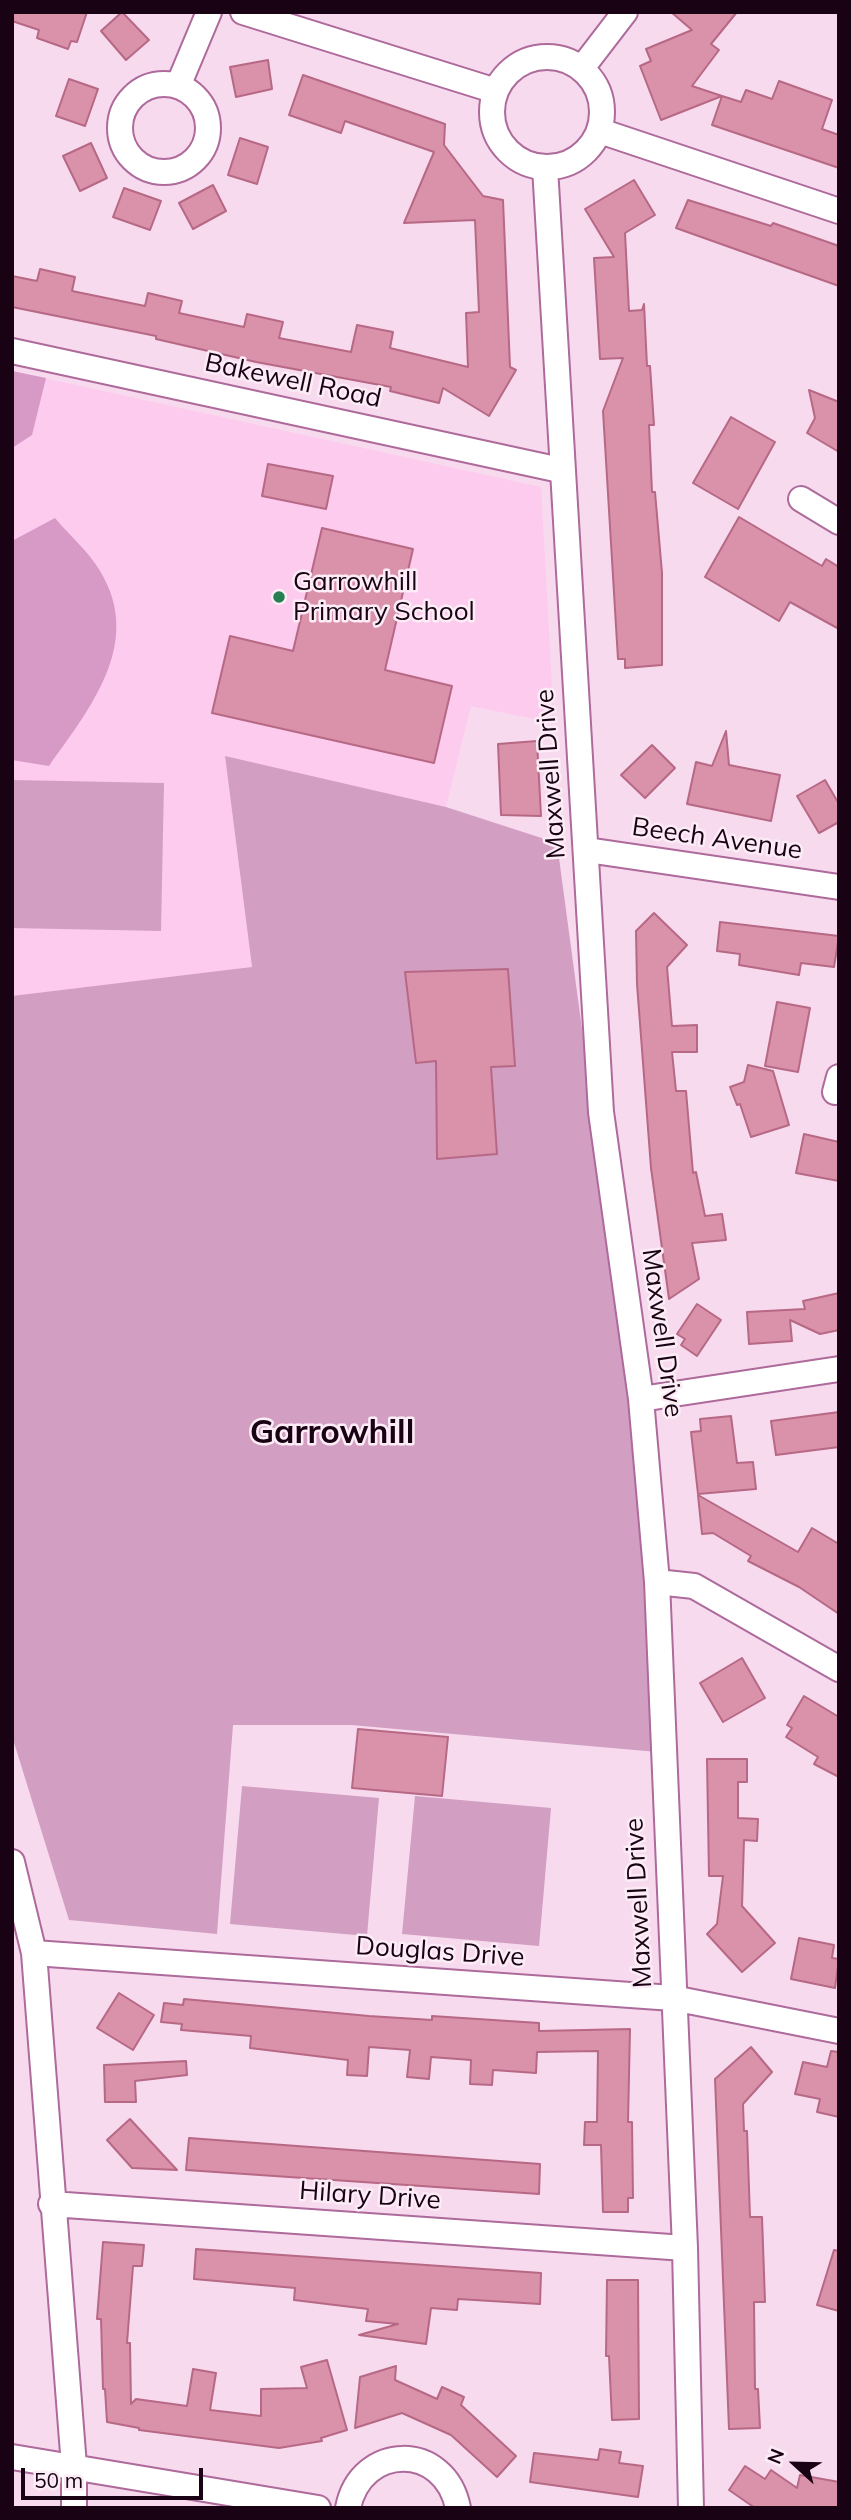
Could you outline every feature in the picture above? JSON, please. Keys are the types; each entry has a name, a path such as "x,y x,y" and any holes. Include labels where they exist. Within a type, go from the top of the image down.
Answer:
{"street":[{"path":"178,86 209,12"},
{"path":"243,12 496,91"},
{"path":"583,68 625,12"},
{"path":"551,56 583,68 594,81 601,97 603,114 600,131 591,146 578,158 562,165 545,167 528,164 513,155 501,142 494,126 492,108 496,91 505,76 518,65 533,58 551,56"},
{"path":"600,131 839,211"},
{"name":"Maxwell Drive","path":"545,167 560,470 587,850 601,1112 641,1399 657,1582 685,2248 691,2508"},
{"name":"Bakewell Road","path":"12,351 560,470"},
{"path":"801,499 839,522"},
{"name":"Beech Avenue","path":"587,850 839,887"},
{"path":"641,1399 839,1369"},
{"path":"657,1582 694,1586 839,1669"},
{"path":"12,1862 34,1953 51,2204 74,2466 74,2508"},
{"name":"Douglas Drive","path":"34,1953 673,1998 839,2031"},
{"name":"Hilary Drive","path":"51,2204 685,2248"},
{"path":"12,2457 318,2508"},
{"path":"348,2508 359,2479 373,2467 390,2460 408,2458 426,2463 441,2474 452,2488 458,2508"}],"shaded area":[{"name":"Garrowhill Primary School","path":"12,371 541,487 554,723 471,706 446,807 225,757 252,968 12,996"},
{"path":"12,371 46,378 32,435 12,448"},
{"path":"55,518 85,550 100,571 112,598 116,624 114,649 95,698 49,766 12,760 12,541"},
{"path":"225,756 446,807 557,843 631,1394 657,1752 351,1725 233,1725 217,1934 69,1920 12,1736 12,996 252,967"},
{"path":"12,780 164,783 161,931 12,928"},
{"path":"242,1786 379,1798 367,1936 230,1924"},
{"path":"415,1796 551,1808 539,1946 402,1934"}],"building":[{"path":"12,12 87,12 77,42 71,41 68,49 37,38 39,30 12,21"},
{"path":"122,12 149,40 126,60 101,31"},
{"path":"671,12 737,12 711,44 719,50 692,86 722,96 661,120 640,66 651,61 646,49 692,30"},
{"path":"268,60 272,89 236,97 230,67"},
{"path":"303,75 445,124 444,145 483,196 503,200 510,367 516,370 489,416 443,388 439,403 390,391 391,387 256,362 156,339 156,336 12,307 12,276 37,281 40,269 75,277 72,291 145,306 148,293 182,301 179,313 244,327 247,314 283,322 279,338 351,352 357,325 393,332 390,348 468,367 466,313 479,312 475,220 404,223 434,152 345,121 341,133 289,115"},
{"path":"69,79 98,89 85,126 56,116"},
{"path":"779,81 832,100 822,129 839,135 839,168 712,125 722,96 741,102 746,90 772,99"},
{"path":"240,138 268,147 257,184 228,175"},
{"path":"91,143 107,178 80,191 63,156"},
{"path":"634,180 655,215 625,233 629,311 642,310 644,304 647,366 650,366 654,425 649,425 652,492 655,492 662,573 662,665 625,668 625,659 618,659 603,411 623,358 600,359 594,258 614,257 585,209"},
{"path":"213,185 226,211 193,229 179,203"},
{"path":"124,188 161,201 150,230 113,217"},
{"path":"688,200 771,226 773,223 839,246 839,286 676,228"},
{"path":"809,390 839,402 839,452 807,433 815,418"},
{"path":"731,417 775,442 738,509 693,483"},
{"path":"268,464 333,476 326,509 262,496"},
{"path":"739,517 822,566 826,559 839,567 839,629 790,602 779,621 705,577"},
{"name":"Garrowhill Primary School","path":"322,528 413,549 385,670 452,686 434,763 212,713 230,636 293,651"},
{"path":"726,731 729,765 780,775 771,821 687,804 696,762 712,766"},
{"path":"537,741 541,816 501,815 498,744"},
{"path":"652,745 675,768 645,798 621,775"},
{"path":"825,780 839,804 839,822 819,833 797,796"},
{"path":"654,913 687,945 667,967 672,1026 697,1025 697,1052 672,1052 676,1091 686,1091 693,1173 696,1172 705,1216 722,1214 726,1240 692,1243 699,1279 669,1299 651,1168 637,984 636,931"},
{"path":"720,922 839,936 834,967 801,963 799,975 739,965 740,954 717,951"},
{"path":"508,969 515,1066 491,1067 497,1154 437,1159 436,1061 416,1063 405,972"},
{"path":"777,1002 810,1008 798,1072 765,1066"},
{"path":"748,1065 773,1071 789,1125 751,1137 740,1104 737,1105 730,1087 744,1082"},
{"path":"804,1134 839,1142 839,1181 796,1173"},
{"path":"839,1293 839,1330 820,1334 790,1320 792,1341 749,1344 747,1312 805,1309 803,1301"},
{"path":"697,1304 721,1320 697,1356 681,1345 685,1339 677,1334"},
{"path":"839,1412 839,1447 776,1455 771,1421"},
{"path":"731,1416 737,1463 753,1462 756,1489 698,1494 691,1432 701,1431 700,1419"},
{"path":"698,1495 798,1552 812,1528 839,1544 839,1614 799,1587 748,1561 751,1556 713,1533 702,1534"},
{"path":"742,1658 765,1698 723,1722 700,1683"},
{"path":"804,1696 839,1717 839,1777 814,1764 818,1757 786,1737 792,1728 787,1725"},
{"path":"358,1729 448,1737 442,1796 352,1788"},
{"path":"707,1759 747,1759 747,1782 738,1782 738,1818 758,1819 757,1841 744,1840 742,1906 775,1943 742,1972 707,1934 717,1924 723,1876 709,1876"},
{"path":"799,1938 834,1945 832,1958 839,1959 835,1988 791,1979"},
{"path":"119,1993 154,2015 133,2050 97,2028"},
{"path":"184,1999 369,2016 432,2020 432,2016 539,2023 539,2031 630,2029 628,2122 632,2122 633,2198 628,2198 628,2212 603,2212 601,2145 584,2145 585,2122 597,2122 598,2051 537,2052 536,2073 493,2070 492,2085 470,2084 471,2060 431,2057 429,2079 407,2077 410,2050 369,2047 367,2076 347,2075 348,2060 250,2048 251,2036 181,2030 182,2024 161,2022 164,2003 183,2005"},
{"path":"751,2047 772,2072 743,2104 744,2131 747,2131 750,2217 762,2217 765,2302 754,2302 755,2389 758,2389 760,2428 729,2429 715,2079"},
{"path":"831,2051 839,2052 839,2117 817,2112 820,2099 795,2094 803,2062 827,2067"},
{"path":"186,2061 187,2075 135,2081 136,2102 105,2102 104,2065"},
{"path":"130,2119 177,2170 132,2168 107,2140"},
{"path":"189,2138 540,2164 539,2194 186,2170"},
{"path":"103,2242 144,2245 142,2266 133,2266 127,2343 130,2343 131,2404 136,2399 187,2406 193,2369 216,2373 210,2410 261,2416 261,2389 307,2388 301,2367 327,2360 347,2430 321,2438 322,2441 279,2448 139,2430 107,2422 101,2319 97,2319"},
{"path":"196,2249 541,2273 540,2304 458,2299 457,2310 431,2308 426,2344 359,2335 398,2324 366,2321 368,2309 294,2300 295,2288 194,2279"},
{"path":"834,2250 839,2251 839,2311 817,2305"},
{"path":"607,2280 638,2280 639,2419 612,2420 609,2356 606,2356"},
{"path":"396,2366 395,2380 437,2399 442,2387 464,2397 461,2405 516,2456 497,2477 451,2435 402,2413 355,2428 360,2377"},
{"path":"600,2449 621,2452 619,2463 643,2466 638,2497 530,2482 534,2453 598,2460"},
{"path":"745,2466 765,2479 771,2470 797,2488 800,2475 839,2482 839,2508 755,2508 729,2490"}],"place":[{"name":"Garrowhill Primary School","path":"279,597"}],"district":[{"name":"Garrowhill","path":"332,1433"}]}
